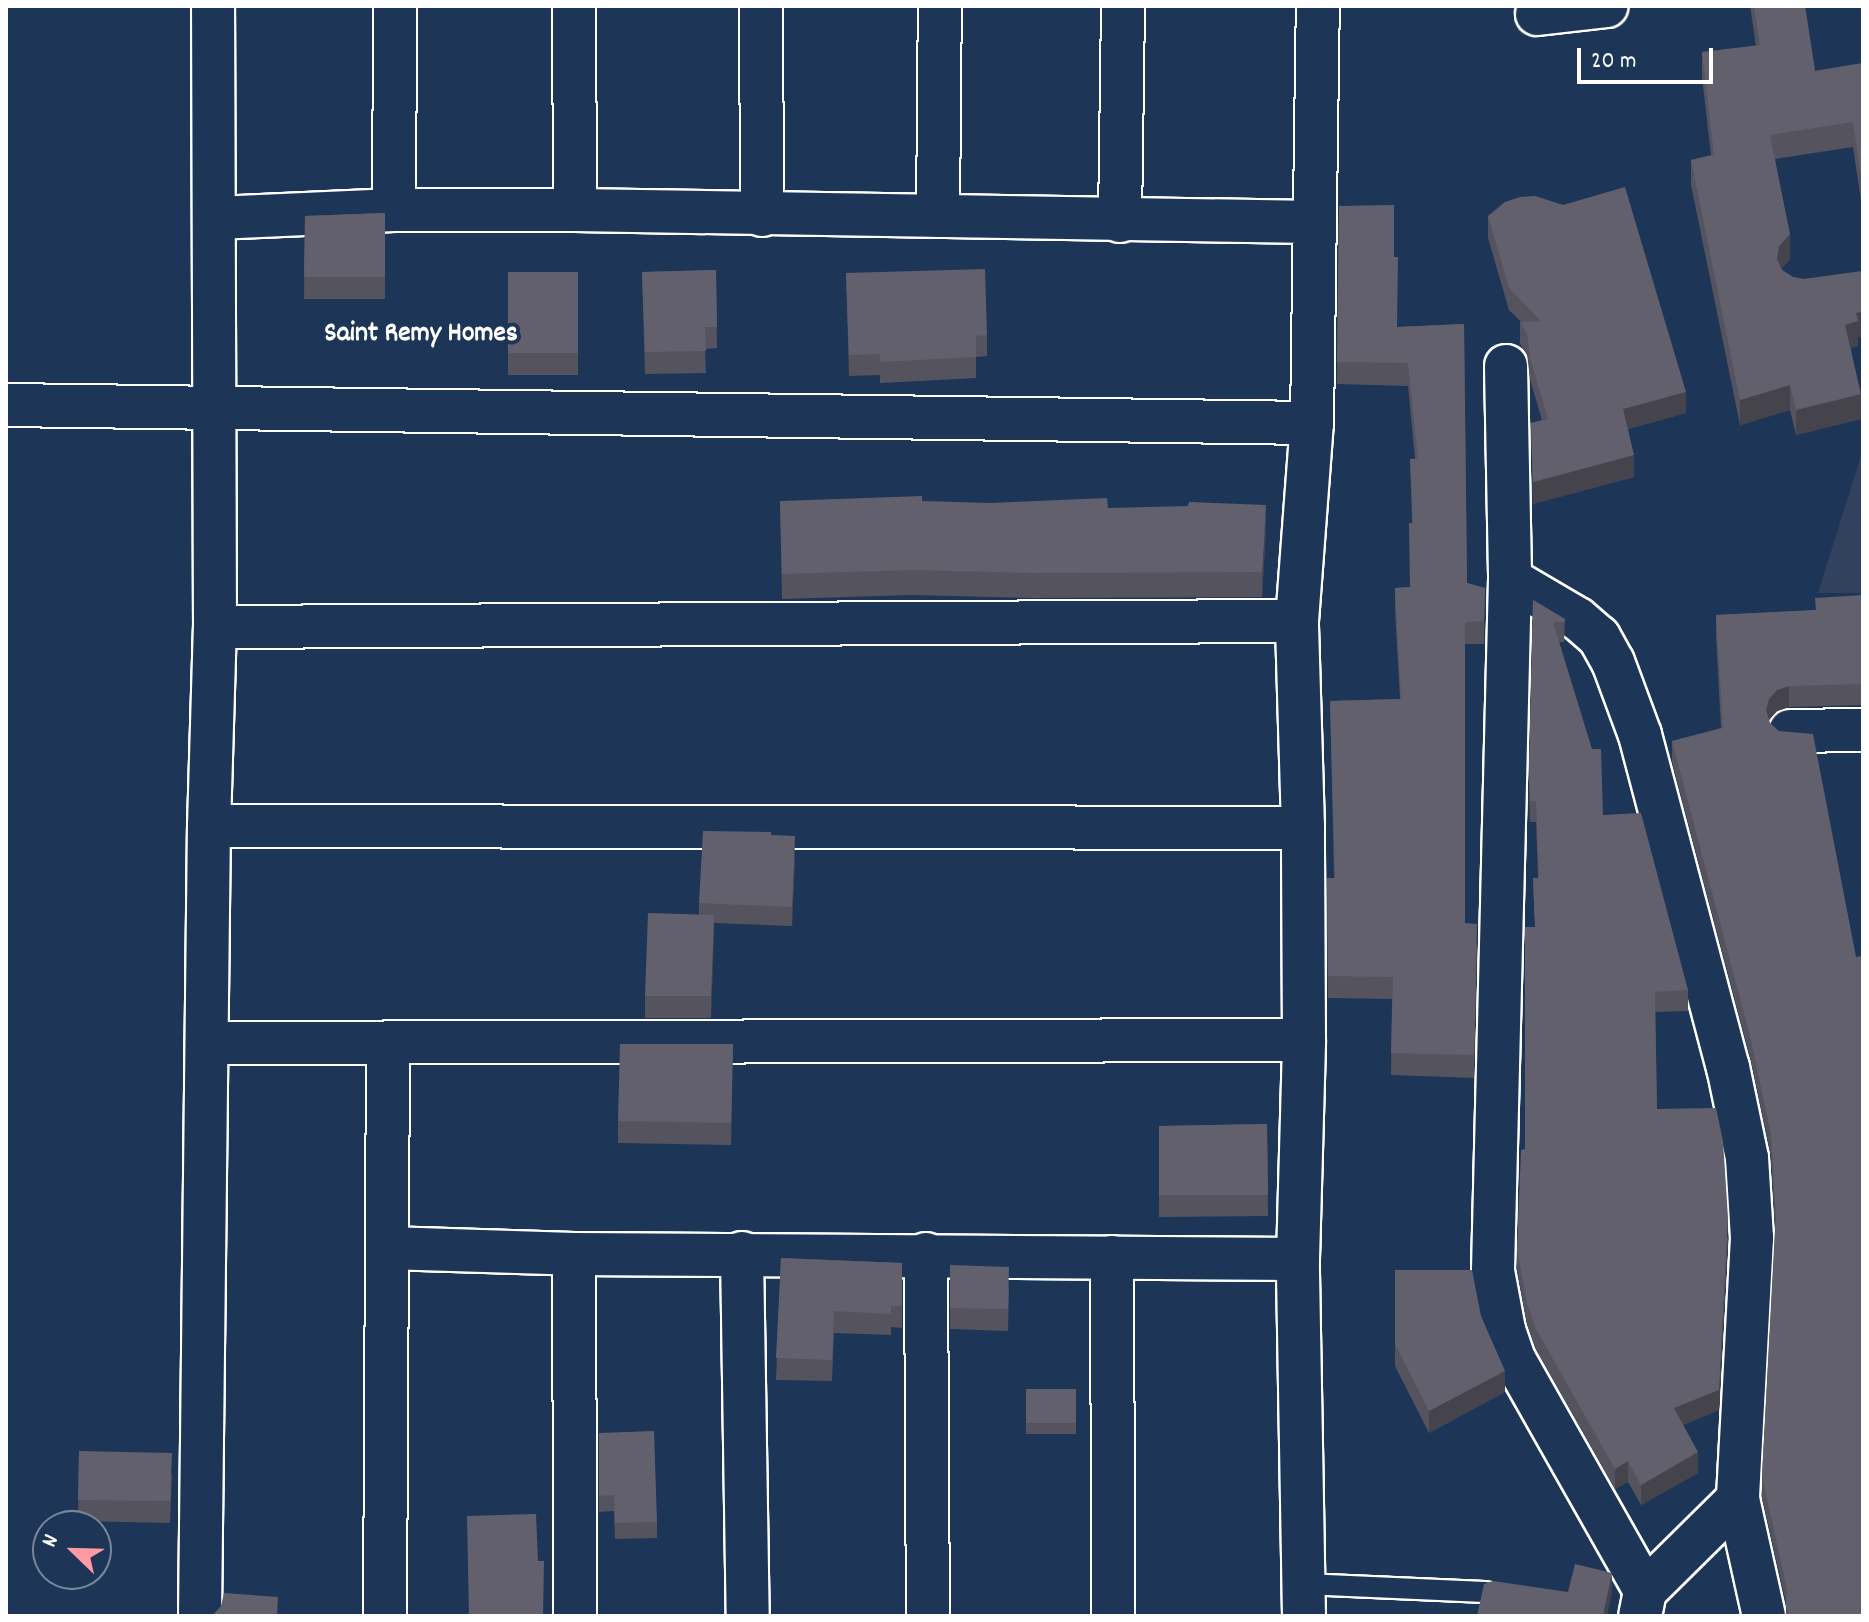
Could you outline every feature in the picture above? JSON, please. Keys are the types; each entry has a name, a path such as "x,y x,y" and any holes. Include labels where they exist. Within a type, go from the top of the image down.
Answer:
{"street":[{"path":"200,1616 209,1043 209,826 215,627 213,6"},
{"path":"394,210 395,6"},
{"path":"574,6 575,210"},
{"path":"761,6 762,215"},
{"path":"938,216 940,6"},
{"path":"1120,221 1123,6"},
{"path":"1304,1600 1298,1259 1304,1040 1303,828 1297,621 1312,423 1318,6"},
{"path":"1537,14 1607,6"},
{"path":"216,218 394,210 575,210 1315,222"},
{"path":"1506,366 1510,579 1493,1271 1514,1359 1643,1603 1738,1499"},
{"path":"6,405 1312,423"},
{"path":"1510,579 1588,627 1599,637 1613,662 1640,735 1724,1051 1747,1158 1752,1238 1738,1499 1764,1616"},
{"path":"215,627 1297,621"},
{"path":"1790,731 1861,740"},
{"path":"209,826 1303,828"},
{"path":"209,1043 1304,1040"},
{"path":"385,1616 388,1043"},
{"path":"387,1248 574,1254 926,1254 1298,1259"},
{"path":"742,1253 748,1616"},
{"path":"574,1254 575,1616"},
{"path":"926,1254 928,1616"},
{"path":"1112,1257 1113,1616"}],"lane":[{"path":"1304,1600 1486,1592"}],"shaded area":[{"path":"1863,449 1863,593 1818,593"}],"building":[{"path":"1754,6 1805,6 1815,71 1863,63 1863,189 1853,122 1770,135 1790,234 1779,246 1777,259 1782,270 1804,279 1863,271 1863,311 1856,313 1858,321 1845,325 1861,394 1796,410 1790,385 1740,400 1691,160 1714,155 1702,52 1760,45"},
{"path":"1625,187 1686,392 1623,409 1634,455 1533,482 1531,423 1548,419 1530,358 1527,333 1520,322 1541,321 1509,288 1488,216 1505,202 1520,197 1535,196 1563,205"},
{"path":"1394,205 1394,257 1398,257 1397,327 1464,324 1467,583 1485,588 1484,621 1465,622 1465,923 1477,924 1474,1055 1391,1053 1393,977 1328,976 1327,878 1335,878 1330,701 1401,699 1395,588 1410,587 1409,523 1413,523 1410,459 1418,459 1408,363 1337,362 1339,206"},
{"path":"385,213 385,277 304,277 305,216"},
{"path":"985,269 987,335 976,336 976,357 880,362 880,354 849,355 846,273"},
{"path":"716,270 717,327 705,327 706,351 645,352 642,272"},
{"path":"508,272 578,272 578,353 508,353"},
{"path":"922,496 922,501 990,503 1107,498 1108,508 1188,506 1189,502 1266,505 1262,572 912,570 782,574 780,501"},
{"path":"1863,595 1863,684 1789,686 1777,690 1769,699 1766,710 1770,723 1779,731 1813,734 1856,957 1863,956 1863,1616 1789,1616 1787,1590 1762,1476 1776,1218 1771,1135 1751,1040 1672,741 1723,728 1716,615 1816,610 1815,598"},
{"path":"1533,600 1565,619 1564,622 1553,622 1592,749 1601,749 1603,815 1641,813 1688,990 1655,992 1657,1109 1716,1108 1723,1141 1728,1218 1719,1390 1674,1408 1698,1452 1641,1485 1628,1461 1615,1469 1536,1329 1527,1303 1517,1249 1521,1150 1525,1149 1525,927 1535,927 1533,878 1539,878 1536,801 1530,801 1529,764"},
{"path":"703,831 771,832 771,835 795,836 792,907 699,903"},
{"path":"648,913 714,915 711,996 645,996"},
{"path":"620,1044 733,1044 731,1123 618,1121"},
{"path":"1267,1124 1268,1195 1159,1195 1159,1126"},
{"path":"781,1258 902,1263 902,1306 891,1306 891,1314 834,1311 832,1360 776,1358"},
{"path":"950,1265 1009,1267 1008,1309 950,1308"},
{"path":"1395,1270 1472,1270 1481,1316 1505,1371 1429,1411 1395,1344"},
{"path":"1026,1389 1076,1389 1076,1423 1026,1423"},
{"path":"654,1431 657,1522 615,1523 614,1495 599,1496 599,1433"},
{"path":"79,1451 172,1453 170,1501 78,1500"},
{"path":"536,1514 538,1561 544,1561 543,1616 469,1616 467,1516"},
{"path":"1575,1564 1612,1573 1603,1616 1477,1616 1484,1584 1493,1581 1568,1592"},
{"path":"224,1593 278,1597 277,1616 212,1616 221,1606"}],"district":[{"name":"Saint Remy Homes","path":"421,335"}]}
